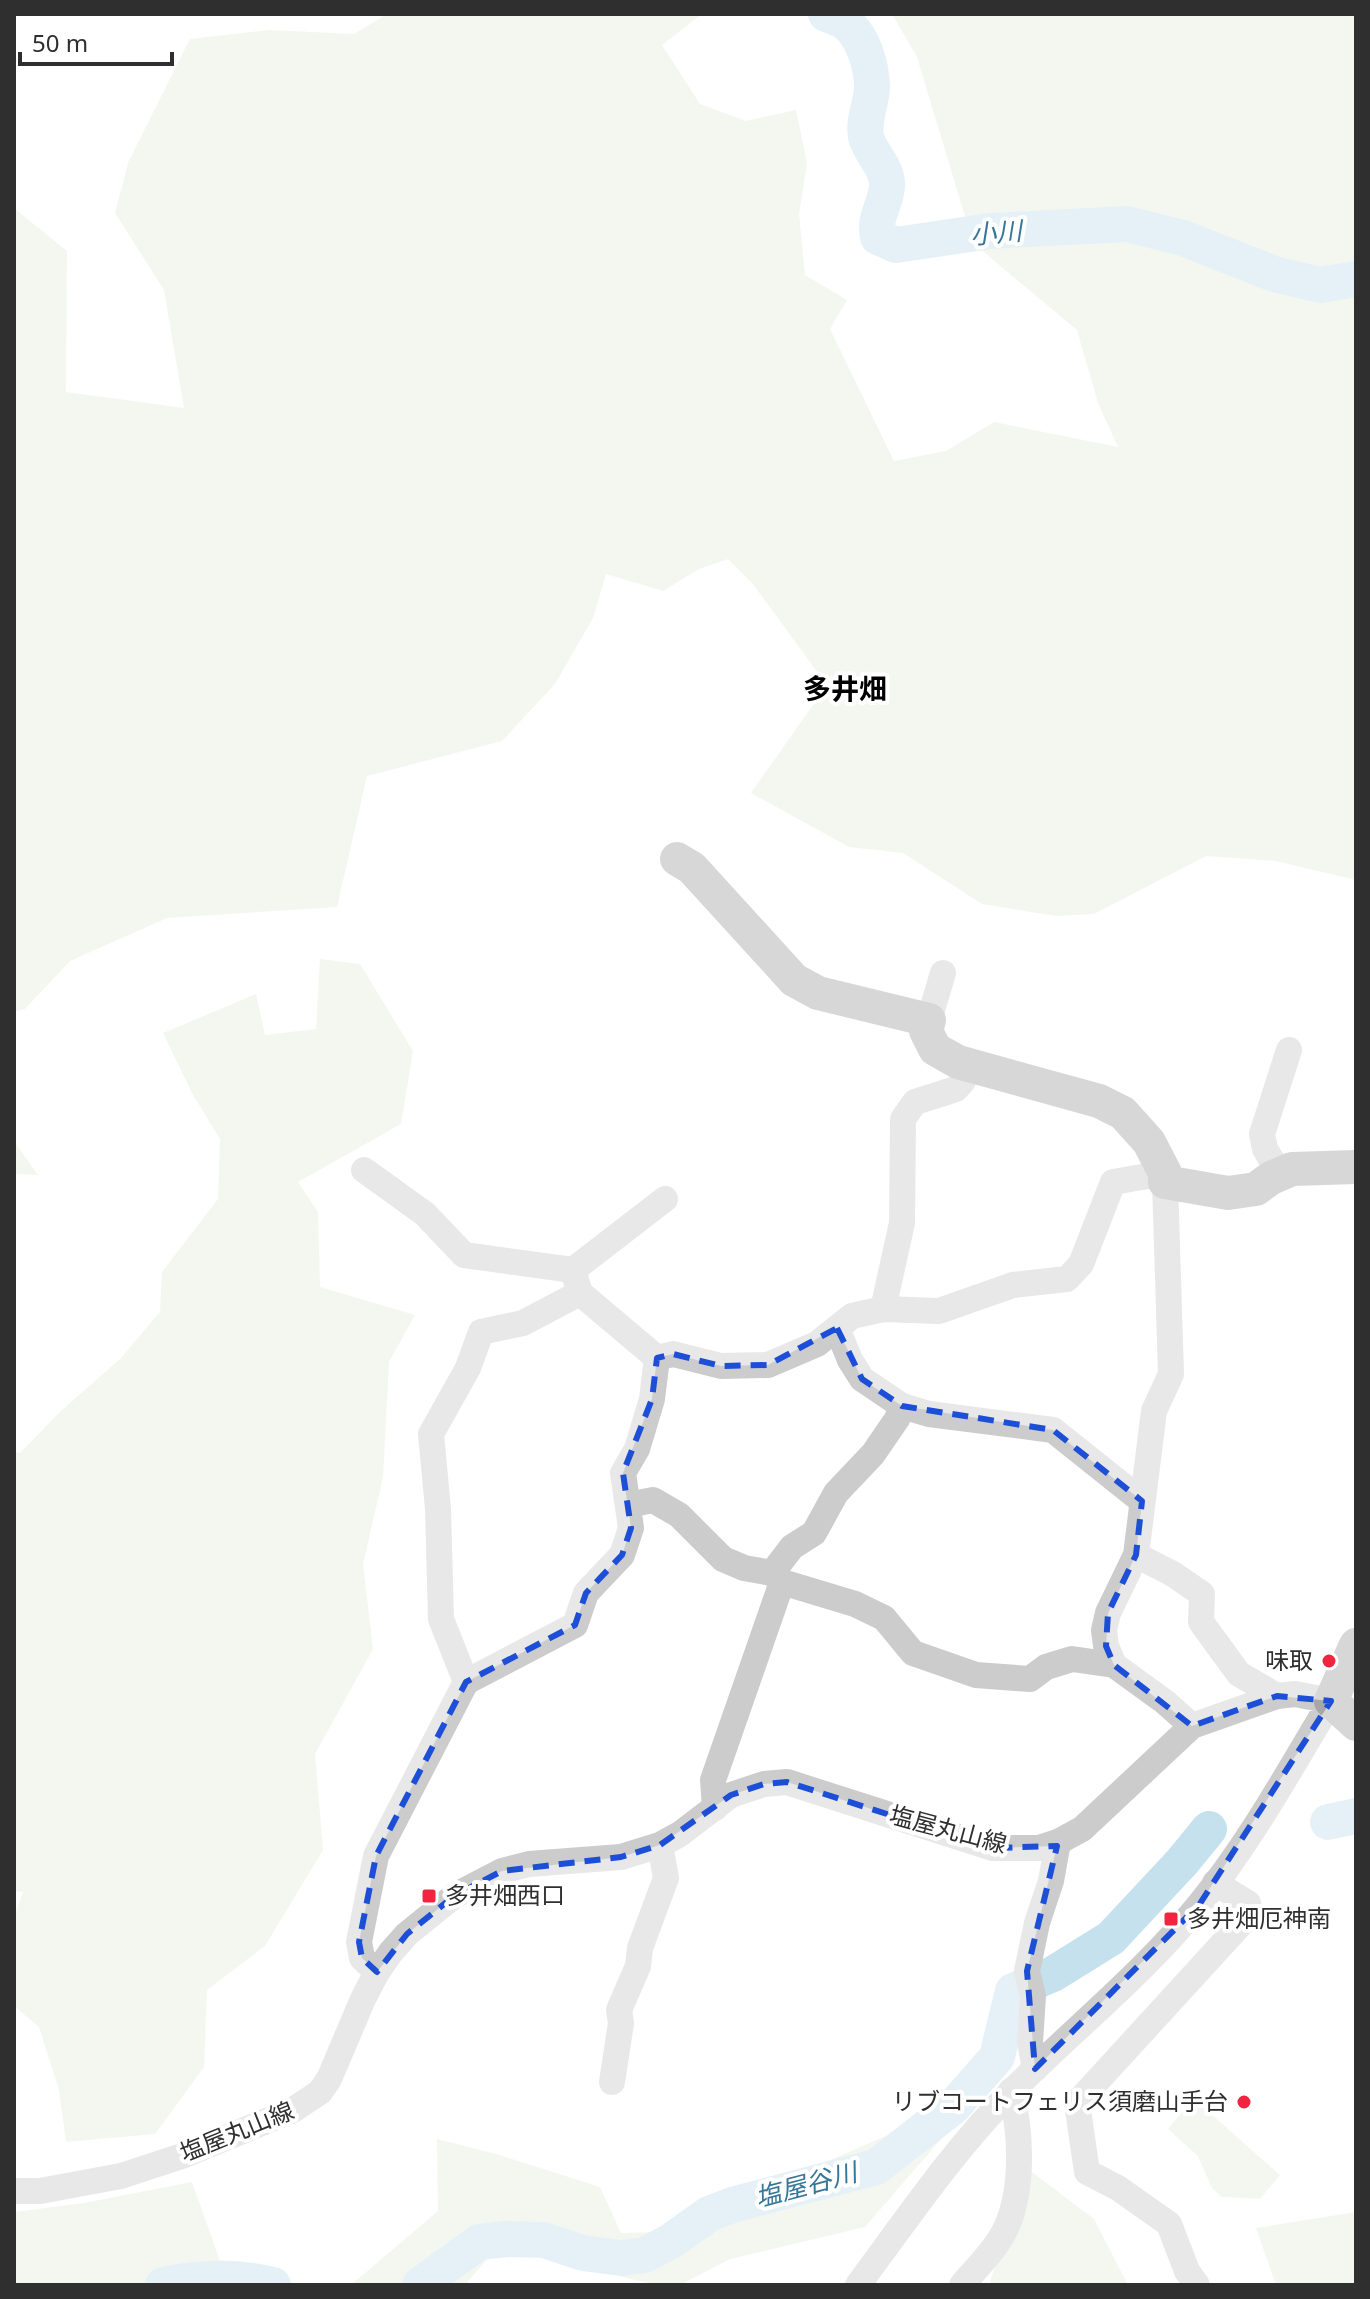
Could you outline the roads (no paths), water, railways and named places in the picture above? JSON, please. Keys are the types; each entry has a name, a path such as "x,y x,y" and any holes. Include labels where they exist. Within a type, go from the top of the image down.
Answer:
{"main road":[{"path":"677,859 692,868 794,980 818,993 929,1020 926,1031 935,1049 968,1064 1099,1101 1123,1113 1138,1126 1149,1142 1165,1177 1228,1193 1256,1189 1292,1169 1356,1167"},
{"path":"1344,1712 1356,1645"}],"street":[{"path":"929,1020 943,973"},
{"path":"1280,1174 1265,1149 1262,1134 1289,1050"},
{"path":"883,1309 902,1223 903,1119 915,1102 956,1089 963,1081 968,1064"},
{"path":"364,1170 425,1214 464,1255 576,1281 657,1358"},
{"path":"657,1358 673,1354 721,1366 768,1365 817,1344 852,1316 883,1309 939,1311 1013,1285 1067,1279 1081,1264 1113,1182 1165,1177 1171,1374 1154,1411 1136,1555 1108,1613 1104,1630 1106,1646 1114,1665"},
{"path":"466,1682 441,1619 438,1509 431,1434 468,1368 481,1332 523,1323 576,1281 665,1199"},
{"path":"837,1328 850,1360 862,1379 902,1406 929,1414 1053,1430 1142,1501"},
{"path":"377,1972 362,1958 359,1942 376,1856 466,1682 575,1625 586,1593 622,1555 631,1528 623,1473 637,1449 652,1399 657,1358"},
{"path":"715,1808 713,1780 777,1578 792,1547 814,1533 836,1493 873,1454 897,1419 902,1406"},
{"path":"628,1505 653,1500 679,1515 723,1559 855,1604 884,1618 913,1653 976,1675 1030,1679 1046,1667 1072,1659 1114,1665 1192,1726"},
{"path":"1136,1555 1173,1574 1202,1594 1201,1622 1239,1674 1277,1696"},
{"name":"塩屋丸山線","path":"14,2191 40,2191 121,2176 242,2132 309,2101 329,2079 377,1972 407,1934 454,1896 502,1871 529,1864 621,1857 660,1845 731,1795 764,1784 787,1782 993,1848 1024,1850 1058,1842 1082,1829 1192,1726 1277,1696 1295,1694 1344,1712"},
{"path":"858,2285 934,2183 1011,2091 1153,1957 1215,1883 1256,1824 1344,1712"},
{"path":"1035,2069 1030,2042 1030,1983 1037,1923 1051,1881 1058,1842"},
{"path":"612,2082 621,2023 619,2010 638,1966 640,1948 666,1878 660,1845"},
{"path":"1197,2285 1187,2271 1169,2224 1118,2188 1087,2172 1077,2103 1250,1914 1248,1903 1215,1883"},
{"path":"962,2285 999,2241 1013,2203 1020,2173 1018,2120 1011,2091"}],"waterway":[{"name":"小川","path":"826,14 850,27 861,42 868,61 872,88 866,137 884,170 887,183 877,222 878,237 896,245 990,231 1127,224 1183,238 1274,274 1320,285 1356,279"},
{"name":"塩屋谷川","path":"1328,1822 1356,1816"},
{"name":"塩屋谷川","path":"420,2285 479,2242 544,2240 583,2253 621,2258 645,2255 709,2214 732,2205 876,2167 954,2106 997,2057 1013,1991 1053,1974 1111,1938 1209,1829"},
{"name":"塩屋谷川","path":"163,2285 218,2279 273,2285"}],"place":[{"name":"味取","path":"1329,1661"},
{"name":"多井畑西口","path":"429,1896"},
{"name":"多井畑厄神南","path":"1171,1919"},
{"name":"リブコートフェリス須磨山手台","path":"1244,2102"}],"district":[{"name":"多井畑","path":"845,689"}]}
